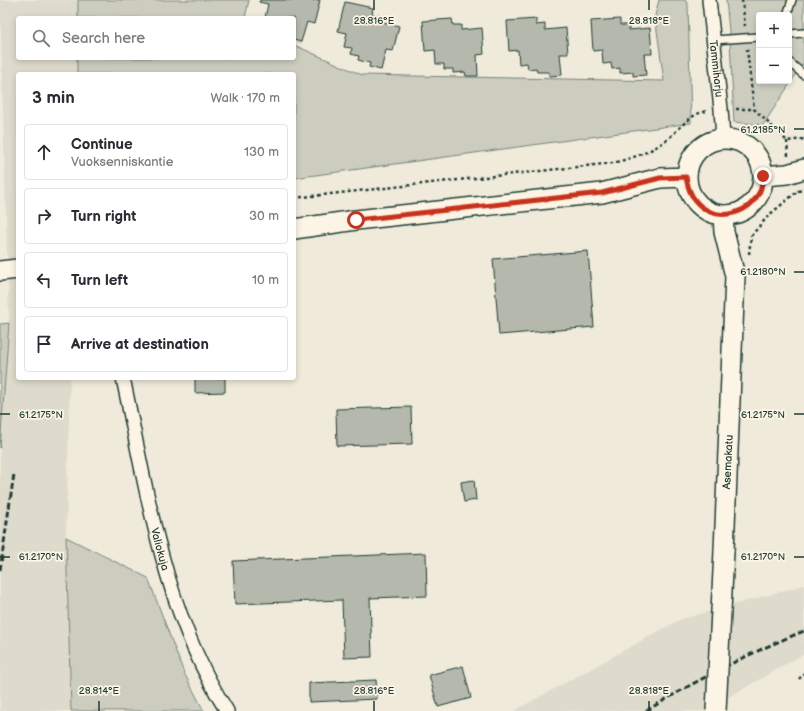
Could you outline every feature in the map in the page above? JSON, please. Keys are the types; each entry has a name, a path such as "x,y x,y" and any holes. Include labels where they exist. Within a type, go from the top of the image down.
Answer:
{"street":[{"name":"Tammiharju","path":"709,0 723,138"},
{"path":"723,138 735,140 746,145 755,153 761,164 763,176 760,191 752,204 738,212 723,215 712,213 702,207 691,194 686,177 689,163 696,150 708,142 723,138"},
{"path":"763,176 797,171"},
{"path":"296,229 356,220 602,193 660,178 686,177"},
{"name":"Asemakatu","path":"716,711 735,276 724,232 723,215"},
{"path":"0,271 16,269"},
{"name":"Valiokuja","path":"123,380 157,534 175,597 197,657 227,711"}],"lane":[{"path":"788,12 792,0"},
{"path":"792,34 804,33"},
{"path":"714,40 756,37"},
{"path":"792,65 804,75"}],"path":[{"path":"742,0 754,109 787,141 797,171 798,191"},
{"path":"296,198 614,163 640,157 665,141 696,113 721,109"},
{"path":"787,141 804,139"},
{"path":"749,256 751,236 769,215 798,191 804,190"},
{"path":"799,679 804,673"}],"shaded area":[{"path":"0,0 78,0 78,16 16,16 16,60 77,60 77,72 16,72 16,380 70,380 66,537 71,711 0,711 0,448 9,323"},
{"path":"78,0 249,0 245,16 78,16"},
{"path":"659,0 685,0 688,4 691,123 296,178 296,72 77,72 77,60 296,60 296,46 362,75 664,81 655,16"},
{"path":"726,0 804,0 804,62 792,80 792,12 756,12 756,84 790,84 763,125 734,122 730,41"},
{"path":"9,323 0,448 0,324"},
{"path":"66,537 148,578 184,673 204,711 71,711"},
{"path":"804,585 804,654 704,711 514,711 679,620"}],"building":[{"path":"260,0 320,0 314,24 307,22 301,42 296,41 296,16 265,16 268,4 259,2"},
{"path":"345,2 373,8 372,14 380,16 379,21 399,26 393,51 386,50 381,70 369,67 370,63 358,60 359,56 351,54 352,48 344,47 347,33 338,31"},
{"path":"452,19 453,25 461,25 461,30 482,28 484,54 477,55 478,76 466,76 465,72 453,73 453,69 444,69 444,64 436,64 435,50 425,51 423,21"},
{"path":"536,19 536,25 545,24 545,30 566,28 568,54 560,54 562,75 549,76 549,72 537,72 536,68 528,69 527,63 519,64 518,50 509,51 507,21"},
{"path":"620,19 620,25 629,25 629,30 650,28 652,54 644,54 646,75 633,76 633,72 620,73 620,68 612,69 611,63 603,64 602,50 593,51 591,21"},
{"path":"588,251 594,327 499,335 493,259"},
{"path":"195,380 225,380 225,392 195,393"},
{"path":"411,407 412,444 337,446 336,409"},
{"path":"474,480 476,500 464,502 461,482"},
{"path":"426,553 427,596 370,598 372,657 344,658 342,600 235,604 233,561"},
{"path":"463,666 471,698 438,707 429,675"},
{"path":"376,680 377,699 309,702 309,683"}],"railway":[{"path":"0,570 14,474"},
{"path":"646,711 684,689 763,648 804,631"}],"route":[{"path":"356,220 602,193 660,178 686,177 688,189 694,199 702,207 712,213 723,215 738,212 752,204 760,191 763,176"}]}
